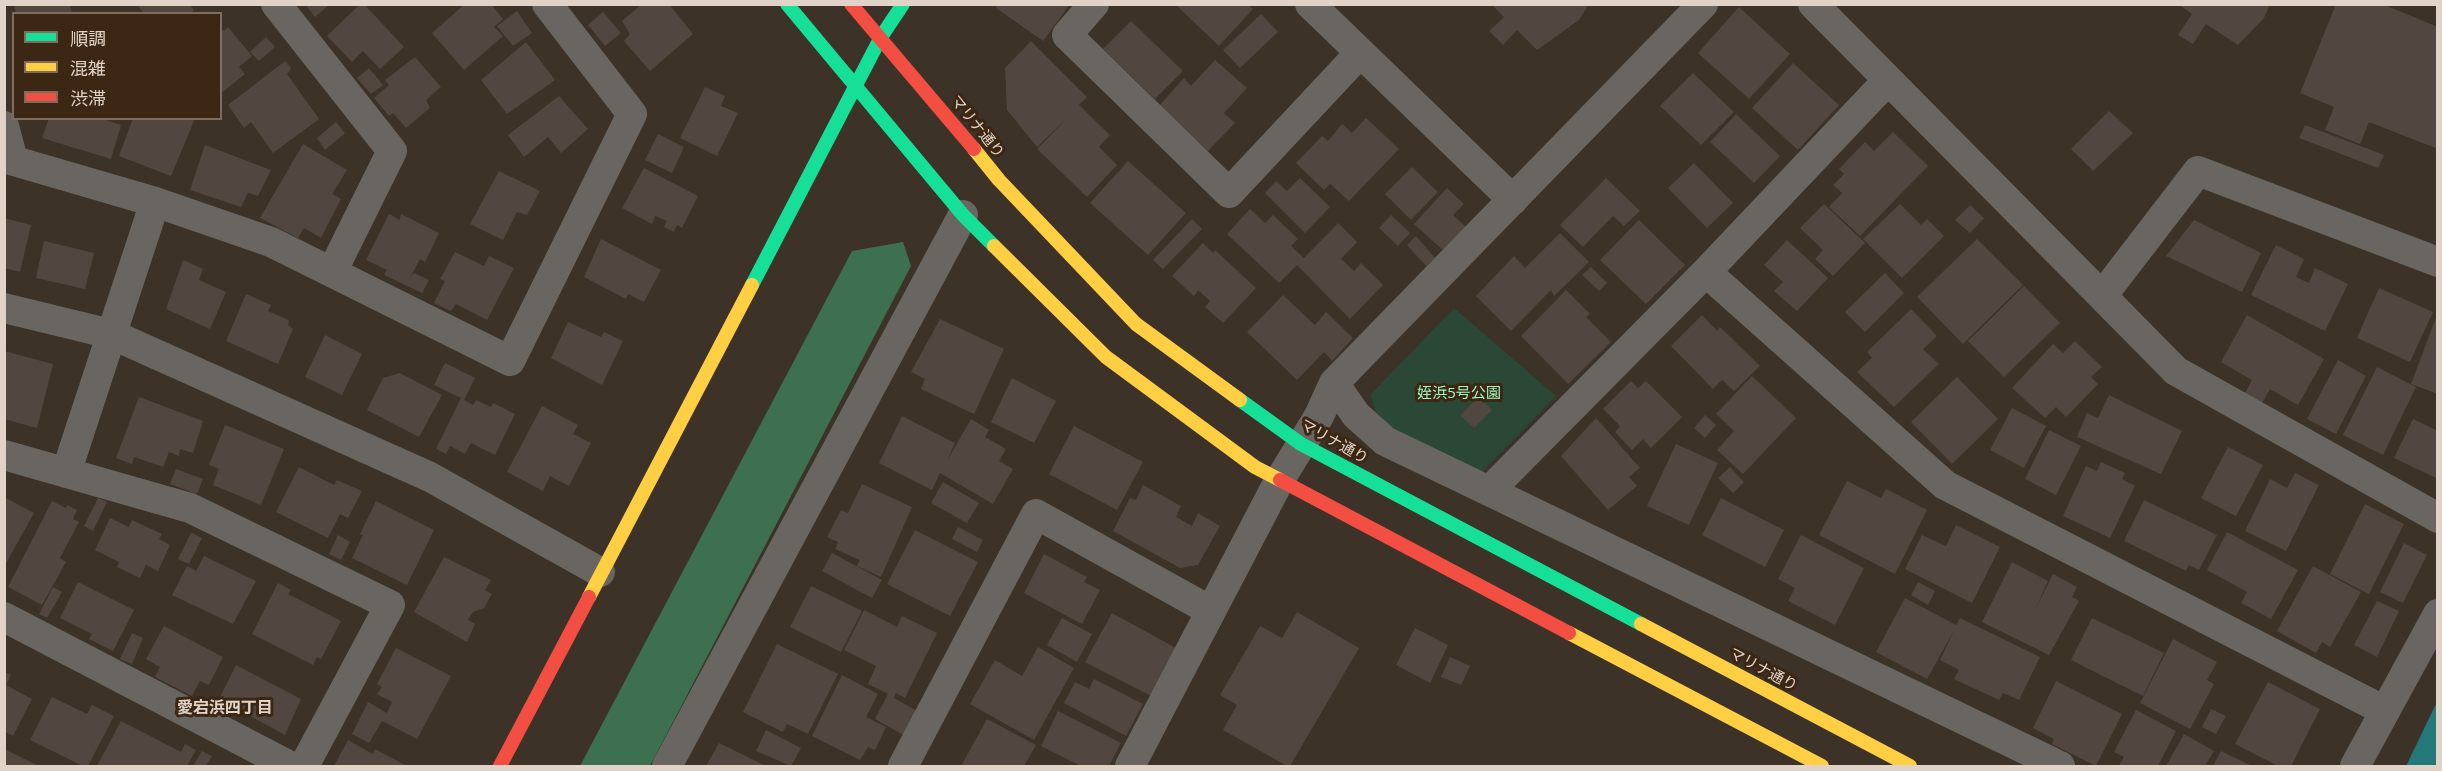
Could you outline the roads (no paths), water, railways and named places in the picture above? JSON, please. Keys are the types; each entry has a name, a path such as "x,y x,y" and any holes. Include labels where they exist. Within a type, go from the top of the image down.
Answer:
{"street":[{"path":"276,4 392,151 332,272"},
{"path":"4,126 9,159 155,202 271,242 510,361 632,114 547,4"},
{"path":"787,4 963,215 1106,357 1255,467 1822,766"},
{"name":"マリナ通り","path":"851,4 999,180 1136,324 1301,444 1910,766"},
{"path":"500,766 881,37 903,4"},
{"path":"1094,4 1067,35 1228,193 1360,53"},
{"path":"1310,4 1513,200"},
{"path":"1130,766 1279,481 1319,416 1334,383 1703,4"},
{"path":"1813,4 2176,371 2438,518"},
{"path":"1489,490 1706,272 1888,80"},
{"path":"2102,296 2198,171 2438,262"},
{"path":"66,473 155,202"},
{"path":"667,766 963,215"},
{"path":"1706,272 1945,485 2385,711"},
{"path":"4,308 111,334 430,477 600,572"},
{"path":"1334,383 1356,415 1385,441 2060,766"},
{"path":"4,455 190,508 390,604 304,766"},
{"path":"903,766 1036,514 1211,611"},
{"path":"2355,766 2438,614"},
{"path":"4,617 290,766"}],"water":[{"path":"2437,702 2437,766 2406,766"}],"district":[{"name":"愛宕浜四丁目","path":"225,708"}],"park label":[{"name":"姪浜5号公園","path":"1459,394"}]}
